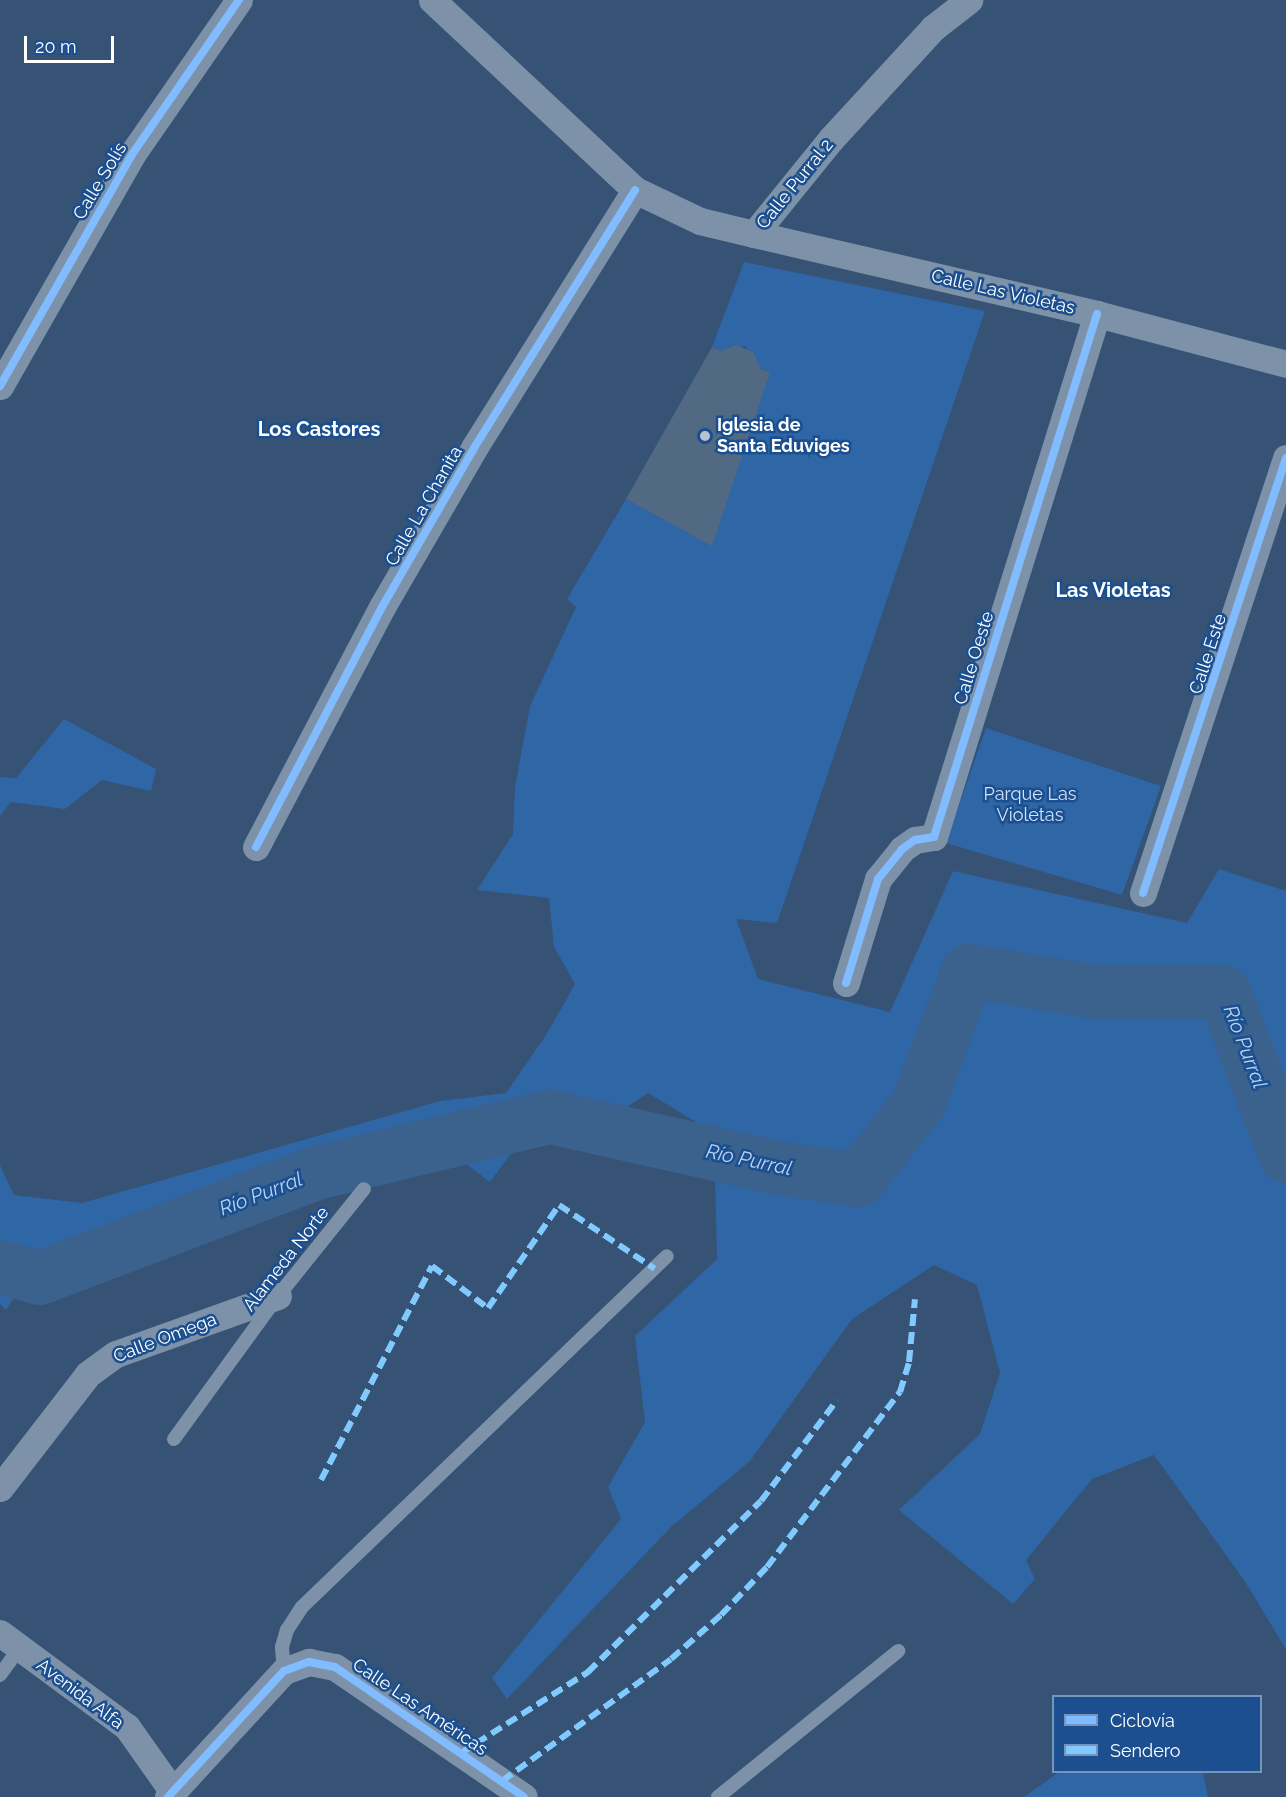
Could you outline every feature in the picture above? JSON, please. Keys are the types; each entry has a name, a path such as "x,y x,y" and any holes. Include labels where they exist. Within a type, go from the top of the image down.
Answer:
{"street":[{"name":"Calle Solís","path":"0,386 133,153 239,0"},
{"name":"Calle Purral 2","path":"432,0 635,189 700,221 754,234 831,139 933,28 969,0"},
{"name":"Calle La Chanita","path":"256,847 382,607 457,478 635,189"},
{"name":"Calle Las Violetas","path":"754,234 1097,314 1286,364"},
{"name":"Calle Oeste","path":"846,983 878,879 902,849 915,840 934,837 1097,314"},
{"name":"Calle Este","path":"1143,893 1286,458"},
{"name":"Calle Omega","path":"0,1488 88,1374 116,1354 278,1296"},
{"name":"Avenida Alfa","path":"10,1641 127,1727 170,1795"},
{"name":"Calle Las Américas","path":"284,1671 309,1662 335,1667 525,1797"},
{"path":"170,1795 284,1671"}],"lane":[{"name":"Alameda Norte","path":"174,1439 278,1296 364,1190"},
{"path":"284,1671 282,1647 287,1630 302,1607 667,1256"},
{"path":"0,1675 10,1641"},
{"path":"718,1797 898,1651"}],"green space":[{"path":"744,262 985,311 777,923 736,919 758,979 890,1012 953,871 1187,923 1219,869 1286,891 1286,1649 1244,1580 1154,1455 1092,1479 1026,1560 1035,1579 1013,1604 899,1510 980,1434 1000,1373 977,1285 934,1265 852,1319 750,1461 671,1527 507,1699 492,1678 621,1519 608,1487 645,1422 635,1336 717,1259 714,1133 648,1093 616,1114 532,1125 490,1182 423,1131 320,1185 45,1291 15,1296 6,1310 0,1304 0,1165 14,1195 82,1203 440,1101 506,1093 546,1035 575,984 554,947 549,898 477,890 513,834 515,787 530,706 576,607 567,599 626,499 711,545 769,372 761,368 745,346 722,351 712,347"},
{"path":"64,719 156,769 151,791 102,780 65,809 11,802 0,816 0,777 16,778"},
{"name":"Parque Las Violetas","path":"986,728 1161,786 1122,895 946,843"},
{"path":"1058,1773 1203,1773 1208,1797 1024,1797"}],"building":[{"name":"Iglesia de Santa Eduviges","path":"736,345 753,352 761,369 770,372 712,546 626,499 712,347 722,351"}],"waterway":[{"name":"Río Purral","path":"0,1267 40,1278 316,1173 550,1117 778,1168 859,1180 919,1102 968,971 1103,993 1224,993 1286,1156"}],"marked path":[{"path":"321,1480 432,1266 488,1308 559,1205 655,1269"},
{"path":"502,1781 671,1659 721,1615 767,1567 900,1392 909,1362 915,1299"},
{"path":"461,1753 588,1672 761,1501 837,1400"}],"cycle path":[{"path":"0,386 133,153 239,0"},
{"path":"256,847 382,607 474,448 635,190"},
{"path":"846,983 878,879 902,849 915,840 934,837 1097,314"},
{"path":"1143,893 1286,458"},
{"path":"168,1797 284,1671 309,1662 335,1667 524,1797"}],"place":[{"name":"Iglesia de Santa Eduviges","path":"705,436"}],"district":[{"name":"Los Castores","path":"319,429"},
{"name":"Las Violetas","path":"1113,590"}]}
